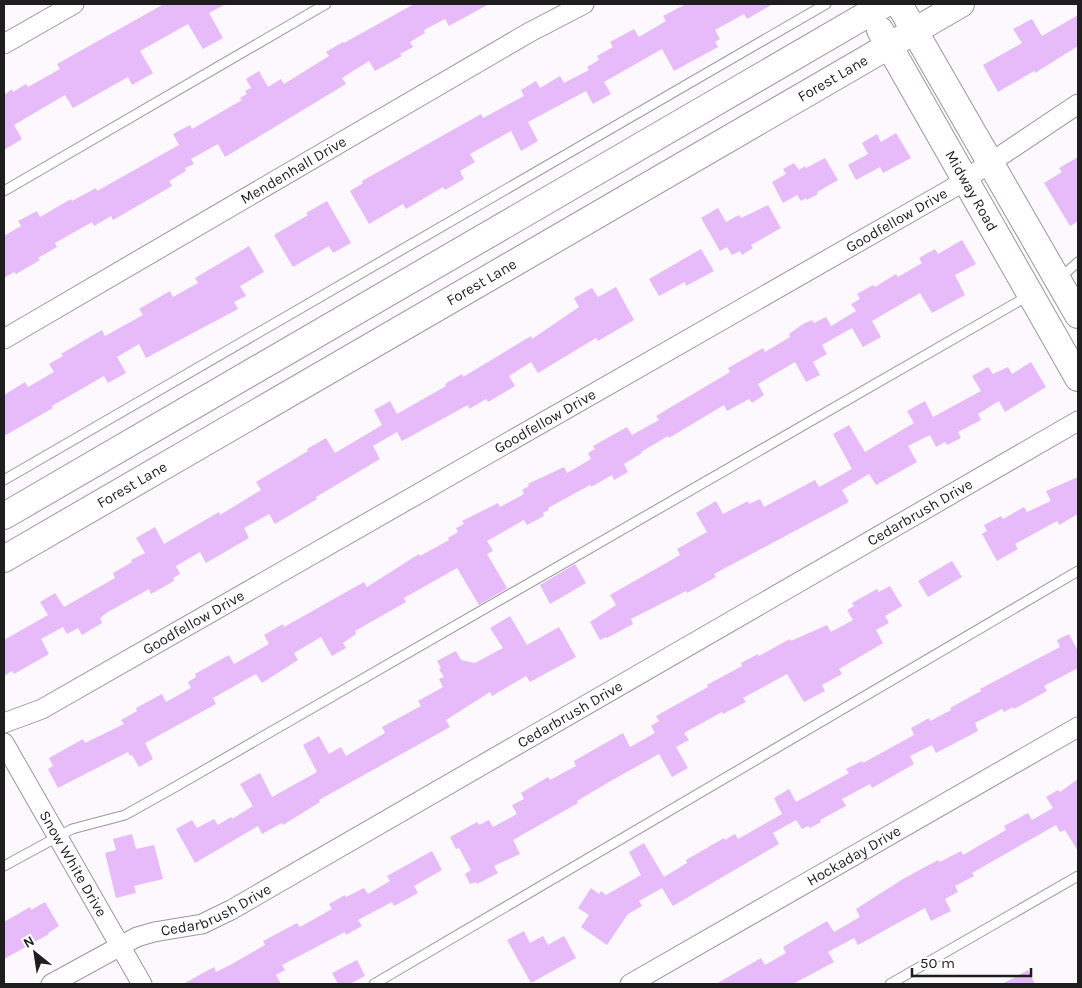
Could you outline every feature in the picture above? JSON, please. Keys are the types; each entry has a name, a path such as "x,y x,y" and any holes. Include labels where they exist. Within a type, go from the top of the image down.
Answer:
{"main road":[{"name":"Midway Road","path":"898,4 1078,315"},
{"name":"Forest Lane","path":"4,559 961,4"},
{"name":"Midway Road","path":"874,7 889,45 1078,378"},
{"path":"4,516 874,7"}],"street":[{"path":"4,44 74,4"},
{"name":"Mendenhall Drive","path":"4,339 530,32 584,4"},
{"name":"Goodfellow Drive","path":"4,723 42,709 966,180 1078,104"},
{"name":"Cedarbrush Drive","path":"51,984 137,937 154,932 202,924 231,910 1078,421"},
{"name":"Hockaday Drive","path":"630,984 1078,727"},
{"name":"Snow White Drive","path":"4,742 142,984"}],"lane":[{"path":"4,191 326,4"},
{"path":"4,480 826,4"},
{"path":"1058,280 1078,262"},
{"path":"4,866 72,829 125,815 167,792 1031,294"},
{"path":"374,984 1078,571"},
{"path":"890,984 1078,876"}],"building":[{"path":"164,4 226,4 209,13 223,38 203,49 188,24 140,51 153,73 132,85 128,77 73,108 65,95 14,125 22,139 4,150 4,95 12,89 13,92 26,84 28,87 60,69 57,64"},
{"path":"414,4 489,4 449,26 445,19 424,30 425,33 410,42 413,47 400,54 402,56 375,71 369,61 342,78 346,84 225,157 218,144 191,159 194,164 185,168 186,171 169,181 172,186 113,220 111,216 94,226 92,222 55,243 57,247 38,258 40,260 16,274 14,272 4,278 4,236 21,226 18,221 37,211 40,217 71,199 72,201 96,188 97,191 179,145 173,134 190,125 192,129 242,100 240,98 247,94 245,91 251,88 246,79 259,71 268,87 281,79 284,84 329,56 326,52"},
{"path":"686,4 773,4 747,19 744,14 715,30 720,39 715,42 718,47 674,71 662,49 604,82 611,94 593,104 586,91 528,122 538,141 521,151 511,131 470,154 475,162 460,171 464,179 445,190 443,187 406,209 403,204 369,224 350,191 363,183 362,181 481,114 483,118 524,96 521,90 536,81 540,88 560,76 564,83 589,70 587,67 599,60 597,56 613,47 610,42 634,29 639,37 666,21 663,16"},
{"path":"1078,15 1078,46 1035,73 1034,71 998,92 983,65 1022,43 1013,29 1032,19 1042,36"},
{"path":"896,133 911,158 883,173 880,167 856,180 848,165 868,154 862,143 877,134 881,142"},
{"path":"1078,157 1078,221 1070,226 1044,183 1062,172 1059,168"},
{"path":"825,158 838,180 807,200 806,198 801,201 797,195 783,203 772,182 786,174 783,169 794,163 799,170"},
{"path":"327,201 351,243 333,253 329,246 293,267 274,235 308,215 306,213"},
{"path":"768,205 781,228 751,245 753,248 742,255 740,251 732,255 727,247 720,251 701,218 718,208 726,222 739,215 741,218"},
{"path":"962,240 976,264 955,275 965,295 932,313 920,293 872,321 881,337 863,347 852,328 822,345 827,354 813,362 820,375 806,382 795,362 758,384 764,395 752,403 749,399 727,411 724,405 669,438 668,436 641,452 624,464 628,472 614,480 612,475 591,487 590,485 548,508 549,510 543,513 544,516 527,525 524,520 487,541 493,551 487,554 506,589 479,605 457,568 404,598 406,602 355,631 356,634 343,643 346,648 332,656 321,637 294,653 298,660 262,683 256,674 213,698 216,704 145,743 153,759 139,767 128,752 58,788 48,769 53,766 49,758 83,739 85,743 124,724 121,720 137,711 136,708 162,694 166,702 191,688 188,682 196,677 195,674 229,655 234,664 269,644 264,635 283,624 284,627 364,582 367,587 419,554 420,556 449,540 448,538 458,532 456,528 464,524 462,521 498,503 500,507 524,494 522,490 529,486 528,484 564,467 567,473 591,459 588,453 595,449 593,446 627,427 632,435 659,420 656,416 730,372 728,368 763,348 765,352 790,337 789,334 803,324 812,320 814,323 826,317 831,326 856,311 851,304 860,299 857,294 873,285 875,287 896,274 898,277 922,263 919,258 935,249 938,254"},
{"path":"249,246 264,272 240,286 246,296 234,302 238,309 146,358 139,344 117,357 126,373 108,383 104,376 4,436 4,395 25,382 28,387 54,372 49,364 63,356 61,354 102,330 105,336 143,315 139,309 170,291 173,297 198,283 195,278"},
{"path":"701,249 714,271 686,286 685,282 659,296 649,279"},
{"path":"616,287 634,320 598,341 596,338 538,373 531,362 509,376 515,386 488,402 486,399 469,409 468,405 402,441 397,432 373,446 380,459 316,497 317,499 275,524 269,514 244,528 249,538 206,563 200,552 176,566 180,574 173,578 174,581 151,594 149,589 108,612 100,618 102,623 82,635 78,628 67,634 63,627 41,639 49,654 14,674 12,671 4,676 4,640 48,615 40,602 55,593 64,607 115,578 113,573 145,553 136,538 155,527 164,544 219,512 220,515 261,490 256,482 326,438 335,453 382,425 374,410 390,401 397,414 446,386 445,384 462,374 463,377 531,336 532,339 579,307 574,298 592,288 598,297"},
{"path":"1031,362 1046,387 1005,412 999,401 978,414 981,420 958,432 961,438 947,445 945,442 936,447 930,435 908,446 917,462 876,485 869,474 842,490 849,502 714,574 716,577 687,593 686,591 631,619 633,624 600,640 590,622 616,605 610,595 680,555 677,549 707,532 696,513 716,501 723,514 748,501 749,504 760,499 764,507 815,480 819,487 852,469 833,434 849,425 865,452 914,423 907,411 925,401 933,417 981,391 972,376 988,367 993,374 1008,367 1012,374"},
{"path":"1078,477 1078,514 1059,525 1057,521 1015,544 1018,549 997,561 982,534 987,531 984,525 1001,516 1003,519 1024,507 1027,512 1051,501 1046,491"},
{"path":"952,561 962,577 928,597 918,581"},
{"path":"575,564 586,583 550,604 540,585"},
{"path":"890,586 902,606 885,616 889,623 876,630 883,643 839,669 842,674 822,685 825,691 804,702 787,674 743,698 746,702 723,714 722,712 684,733 689,740 676,747 688,768 672,777 659,754 513,840 520,854 494,866 498,873 477,884 476,882 470,884 465,874 471,870 459,848 456,849 450,837 477,822 479,825 489,820 493,827 517,814 512,805 524,799 521,793 548,777 550,780 576,766 574,761 623,733 630,747 655,733 651,726 659,721 656,716 708,687 707,685 742,666 741,663 758,654 759,656 790,639 791,641 827,625 831,632 853,620 847,610 854,606 852,603 877,589 879,592"},
{"path":"510,616 527,645 559,627 576,657 530,682 526,676 492,696 490,692 446,720 450,727 319,800 320,802 283,825 282,823 262,834 258,826 195,863 176,829 192,820 197,828 214,819 218,825 253,806 240,784 260,773 272,797 317,772 303,745 319,736 329,754 341,747 346,756 385,733 382,727 421,706 418,701 443,687 439,679 444,677 437,661 456,651 461,660 475,663 503,648 490,628"},
{"path":"1069,634 1078,651 1078,668 1044,686 1047,691 1014,709 1013,707 1004,712 1002,709 975,723 978,731 936,753 932,745 910,756 914,764 872,788 870,784 842,799 846,806 820,820 821,822 810,828 808,826 802,829 796,820 773,833 779,844 673,906 662,888 639,901 642,906 628,914 607,945 581,927 589,915 578,908 591,888 599,894 601,891 606,895 641,875 629,852 644,843 664,877 687,863 686,860 724,838 725,840 735,834 738,839 782,814 774,798 789,789 796,802 849,773 846,769 862,761 863,763 914,735 911,728 929,718 930,721 951,710 950,708 981,691 980,689 1060,647 1057,640"},
{"path":"1078,779 1078,851 1065,830 1060,832 1056,825 972,873 974,876 955,886 958,892 945,899 951,911 931,921 925,908 858,945 854,938 828,952 834,962 793,984 716,984 761,958 765,965 786,953 783,947 827,921 834,932 860,917 856,909 903,879 938,860 940,862 961,851 963,855 1006,830 1004,826 1028,813 1032,820 1053,808 1046,797 1058,790 1060,792"},
{"path":"132,834 136,849 154,845 163,879 134,886 136,893 116,898 105,853 116,850 113,839"},
{"path":"432,851 442,870 414,886 418,893 394,906 392,902 358,920 362,926 346,935 345,932 282,965 285,970 276,975 281,984 183,984 214,967 216,972 232,964 265,945 263,941 297,923 300,927 332,909 329,904 345,895 346,897 364,888 368,894 390,881 387,876"},
{"path":"45,902 59,926 49,934 4,959 4,922 30,907 31,910"},
{"path":"524,931 530,943 543,936 548,945 564,936 576,958 531,983 507,940"},
{"path":"357,960 365,976 350,984 338,984 332,973"},
{"path":"1028,970 1035,984 1002,984"}]}
